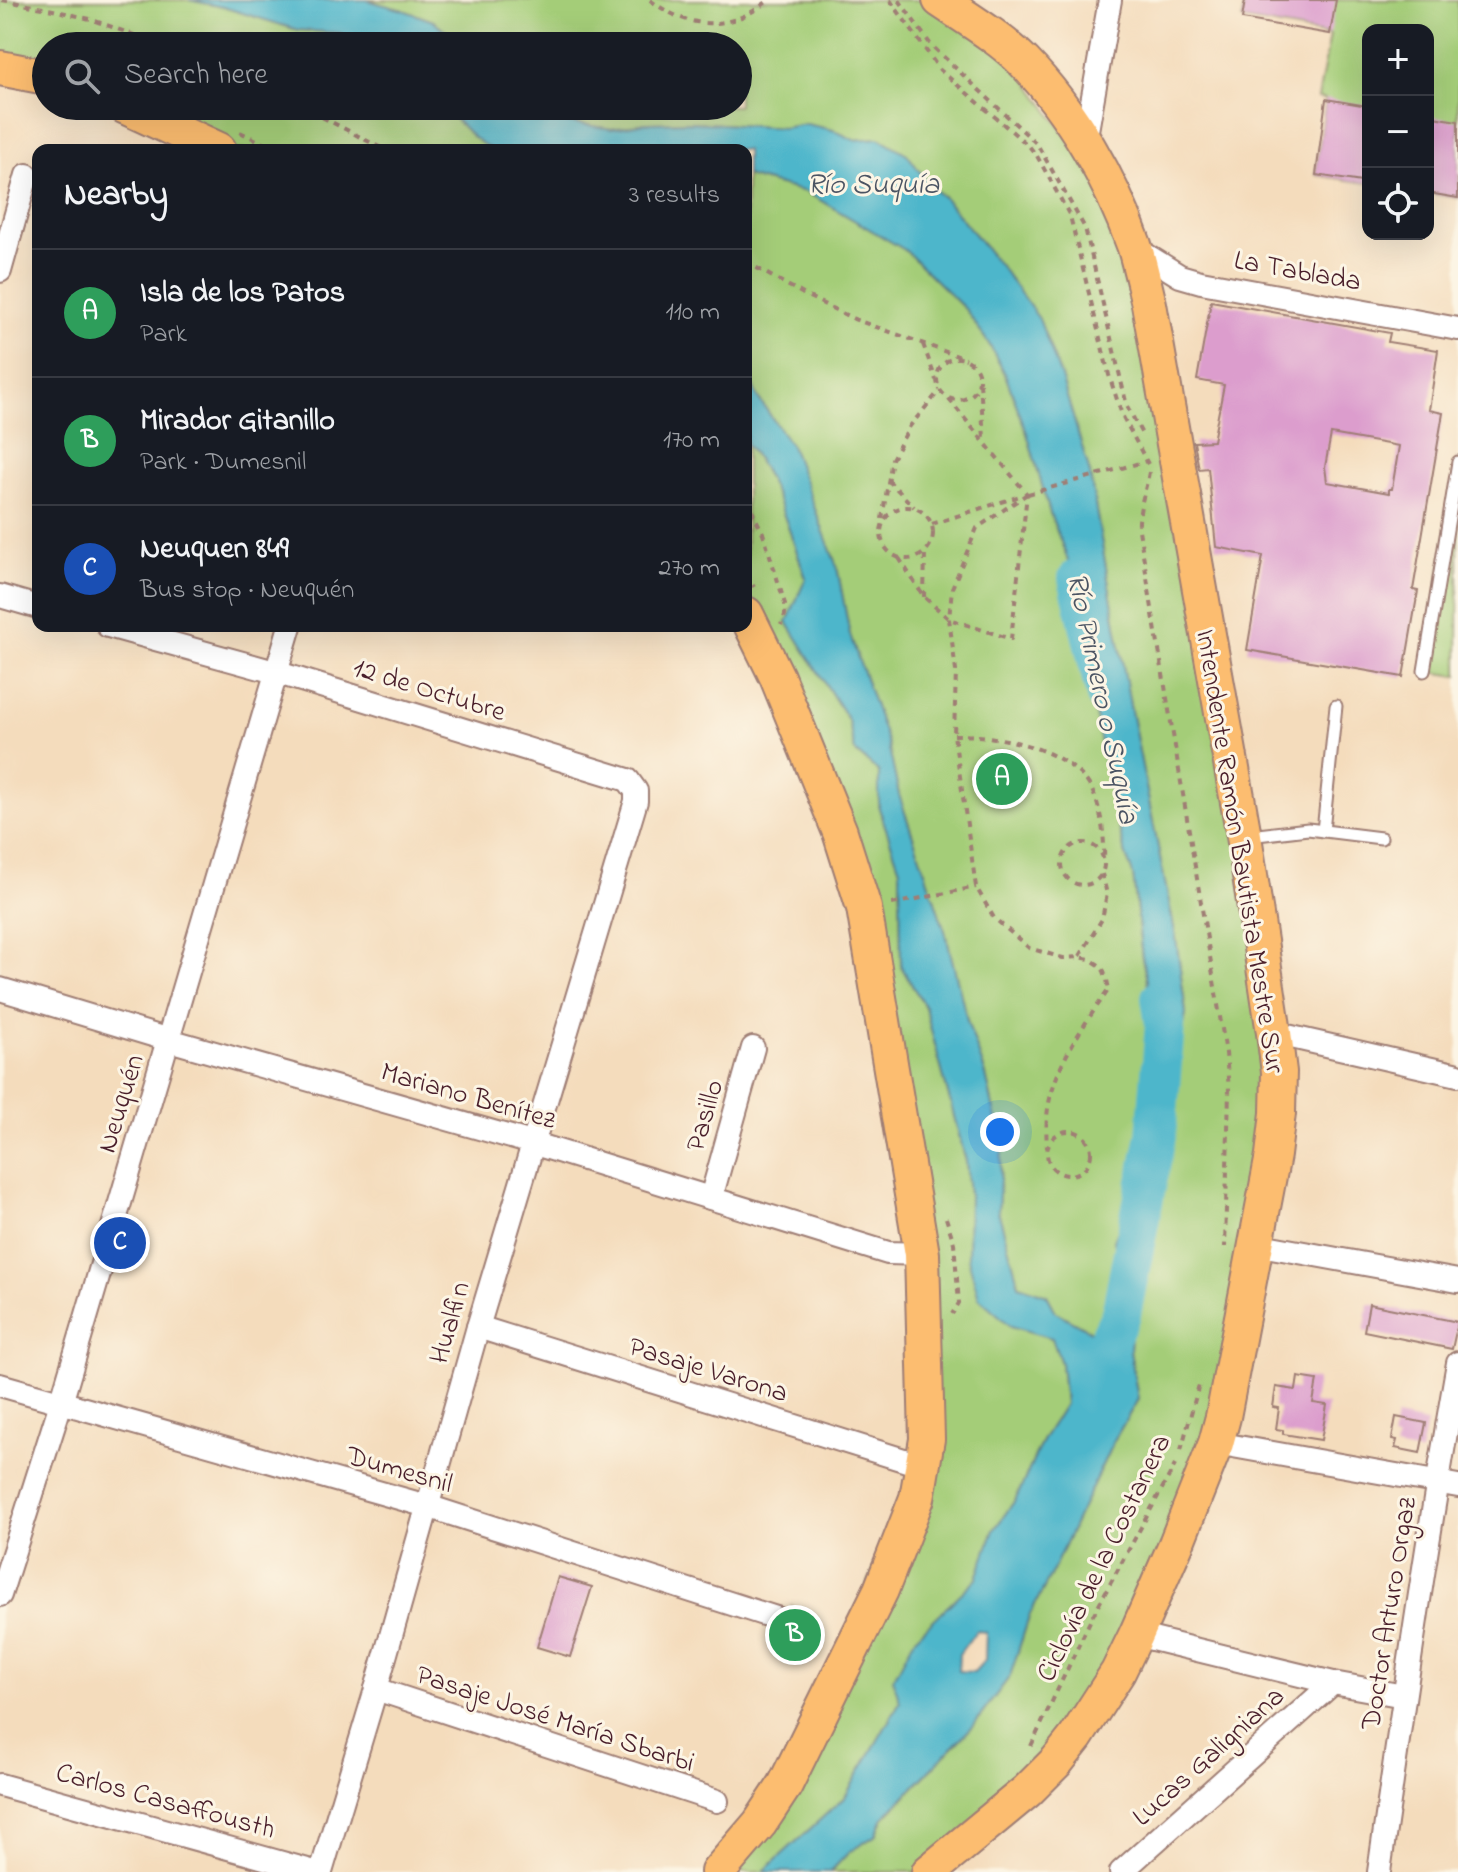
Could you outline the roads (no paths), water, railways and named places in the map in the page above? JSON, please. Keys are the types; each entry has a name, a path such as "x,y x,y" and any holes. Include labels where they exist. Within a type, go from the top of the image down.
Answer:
{"main road":[{"name":"Intendente Ramón Bautista Mestre Sur","path":"929,1872 1027,1791 1076,1737 1118,1672 1176,1544 1216,1443 1273,1155 1279,1072 1244,836 1155,334 1135,248 1123,216 1085,142 1041,81 997,38 940,0"},
{"path":"0,68 32,74"},
{"path":"154,120 206,144"},
{"path":"718,1872 760,1823 785,1785 881,1590 917,1498 927,1439 922,1254 864,908 840,832 777,677 752,626"}],"street":[{"path":"1085,142 1110,0"},
{"path":"0,271 27,175"},
{"name":"La Tablada","path":"1135,248 1180,276 1201,282 1458,329"},
{"path":"0,596 32,605"},
{"name":"12 de Octubre","path":"130,632 275,672 628,780 636,791"},
{"name":"Neuquén","path":"0,1595 61,1403 288,632"},
{"name":"Hualfin","path":"318,1872 376,1689 478,1327 636,801 636,791"},
{"name":"Mariano Benítez","path":"0,989 532,1143 888,1253 922,1254"},
{"path":"1274,1033 1458,1075"},
{"name":"Pasillo","path":"711,1198 753,1048"},
{"path":"1255,1244 1458,1281"},
{"name":"Pasaje Varona","path":"478,1327 923,1466"},
{"name":"Doctor Arturo Orgaz","path":"1379,1872 1404,1696 1448,1484 1458,1363"},
{"name":"Dumesnil","path":"0,1385 427,1506 779,1619"},
{"path":"1216,1443 1448,1484"},
{"path":"1136,1635 1333,1683 1404,1696"},
{"name":"Lucas Galigniana","path":"1121,1872 1333,1683"},
{"name":"Pasaje José María Sbarbi","path":"376,1689 717,1801"},
{"name":"Carlos Casaffousth","path":"0,1785 318,1872"}],"lane":[{"path":"1424,671 1458,462"},
{"path":"1323,831 1336,706"},
{"path":"1244,836 1308,829 1381,838"}],"water":[{"path":"189,0 366,0 433,21 448,32 298,30"},
{"name":"Río Suquía","path":"456,120 561,120 612,129 646,123 691,122 783,128 806,124 833,130 854,140 879,138 907,154 930,186 946,200 1001,267 1039,319 1061,377 1089,470 1131,711 1176,938 1186,1013 1169,1159 1152,1219 1146,1273 1131,1330 1130,1351 1138,1399 1113,1442 1030,1614 1010,1676 973,1726 883,1818 876,1835 849,1852 830,1872 763,1872 845,1797 900,1702 893,1679 915,1638 977,1578 994,1530 1016,1499 1043,1439 1065,1404 1061,1363 1052,1338 1011,1326 979,1298 968,1258 966,1161 925,1007 901,966 900,869 879,808 879,772 855,751 848,720 787,622 806,578 774,490 752,452 752,383 757,396 791,446 837,567 850,635 888,744 899,795 945,931 968,1024 986,1075 1002,1147 998,1211 1019,1285 1047,1295 1056,1312 1092,1332 1114,1314 1128,1292 1114,1241 1161,1120 1166,1084 1163,1048 1153,1020 1142,958 1133,874 1108,782 1084,651 1097,637 1069,617 1071,568 1005,374 966,310 905,250 806,192 752,178 752,144 483,144","holes":["976,1631 986,1632 985,1660 974,1672 958,1671 959,1654"]}],"waterway":[{"name":"Río Primero o Suquía","path":"1078,578 1106,695"},
{"name":"Río Primero o Suquía","path":"1104,1350 1121,1314 1156,1136 1165,1024 1161,998"}],"place":[{"name":"Isla de los Patos","path":"1002,779"},
{"name":"Neuquen 849","path":"120,1243"},
{"name":"Mirador Gitanillo","path":"795,1635"}]}
